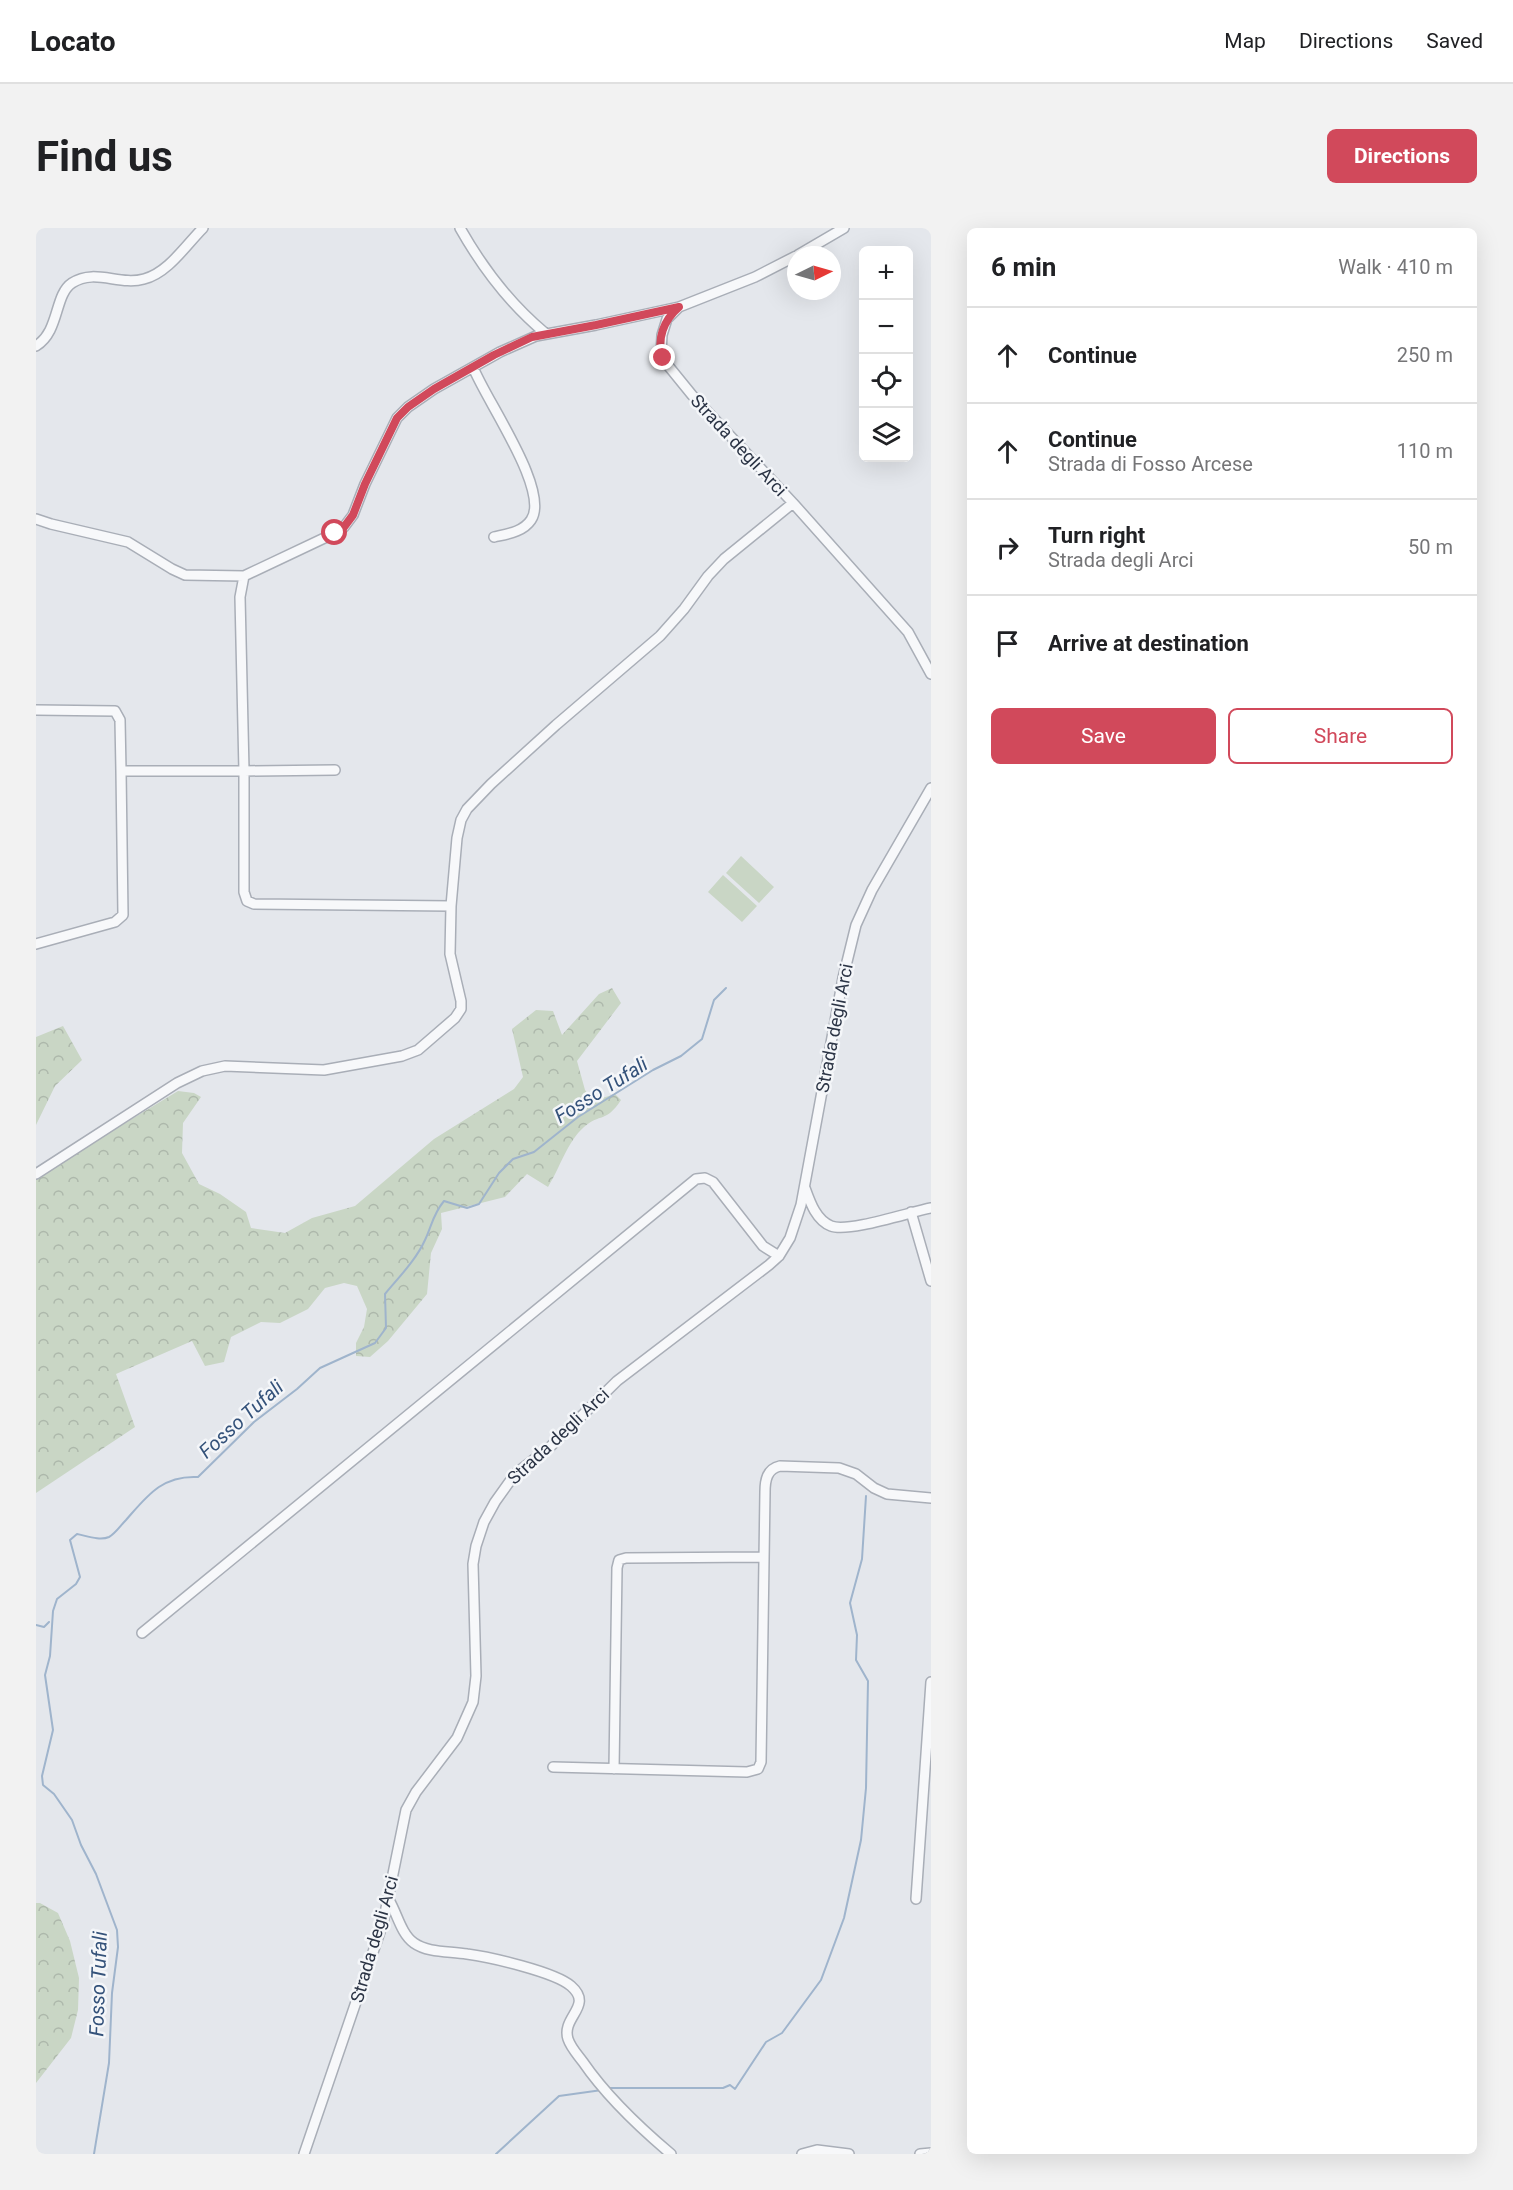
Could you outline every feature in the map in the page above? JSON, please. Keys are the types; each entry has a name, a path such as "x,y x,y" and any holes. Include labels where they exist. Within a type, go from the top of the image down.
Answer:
{"street":[{"path":"36,346 47,336 63,293 70,284 92,276 131,281 148,278 169,263 203,228"},
{"path":"460,228 491,276 521,312 545,333"},
{"path":"814,246 844,228"},
{"path":"36,519 48,524 128,542 185,575 244,576 344,527 353,515 399,414 434,389 512,346 545,333 596,325 679,307 755,277 787,261"},
{"name":"Strada degli Arci","path":"679,307 667,319 663,330 660,347 664,361 692,395 794,503 910,635 931,674"},
{"path":"473,367 522,463 535,501 534,515 526,526 517,531 494,537"},
{"path":"36,1174 177,1083 202,1071 235,1066 324,1070 402,1056 415,1051 455,1018 462,1001 450,954 451,906 458,831 465,813 472,803 556,724 660,636 684,609 708,576 728,555 794,503"},
{"path":"244,576 240,594 244,892 249,903 451,906"},
{"path":"36,710 115,711 120,720 124,909 123,915 115,922 36,944"},
{"path":"121,771 335,770"},
{"name":"Strada degli Arci","path":"304,2154 366,1977 389,1900 406,1810 416,1791 459,1735 474,1702 476,1682 474,1559 480,1533 492,1506 515,1474 555,1442 610,1387 779,1257 793,1232 805,1188 843,978 856,925 872,890 931,788"},
{"path":"142,1633 696,1179 705,1178 713,1182 763,1246 779,1257"},
{"path":"805,1188 819,1216 828,1224 837,1227 866,1223 931,1208"},
{"path":"911,1212 931,1281"},
{"path":"554,1767 750,1772 760,1767 765,1482 770,1471 777,1466 839,1468 856,1474 882,1492 896,1496 931,1498"},
{"path":"614,1769 616,1568 619,1560 626,1558 764,1557"},
{"path":"915,1899 931,1682"},
{"path":"389,1900 406,1934 417,1945 435,1950 473,1954 540,1972 558,1978 572,1987 580,2001 568,2027 568,2036 572,2046 604,2092 671,2154"},
{"path":"801,2154 817,2150 849,2154"},
{"path":"920,2154 931,2153"}],"green space":[{"path":"741,856 774,887 759,903 726,873"},
{"path":"723,875 757,906 742,922 708,892"},
{"path":"612,988 621,1003 577,1061 585,1090 593,1101 615,1094 621,1100 611,1112 590,1123 578,1133 548,1187 527,1174 505,1197 441,1213 442,1229 431,1253 427,1294 388,1341 370,1357 356,1356 356,1343 364,1327 367,1309 357,1286 344,1283 325,1288 308,1309 280,1323 261,1322 231,1337 224,1362 205,1366 192,1341 116,1374 135,1427 36,1493 36,1177 178,1091 194,1093 201,1097 183,1123 182,1153 199,1184 220,1194 246,1212 251,1228 285,1233 312,1218 355,1206 434,1139 514,1089 523,1077 512,1029 536,1010 553,1011 562,1035 599,994"},
{"path":"63,1026 82,1060 55,1086 36,1125 36,1037"},
{"path":"36,1903 58,1913 70,1941 79,1978 78,2010 71,2038 36,2083"}],"waterway":[{"name":"Fosso Tufali","path":"94,2154 109,2063 112,1993 118,1947 117,1930 72,1820 54,1794 43,1785 42,1776 53,1730 45,1675 50,1656 53,1611 57,1599 76,1584 80,1577 70,1540 77,1534 98,1538 111,1536 156,1489 165,1483 185,1477 198,1477 254,1422 320,1368 375,1343 386,1328 385,1294 417,1254 444,1201 467,1208 479,1204 499,1173 513,1159 534,1152 578,1117 653,1070 681,1056 702,1039 714,1000 726,988"},
{"path":"607,2088 723,2088 730,2085 735,2089 766,2042 782,2033 821,1980 844,1918 861,1840 866,1788 868,1681 856,1660 857,1635 850,1603 862,1559 866,1496"},
{"path":"36,1625 44,1627 49,1622"},
{"path":"496,2154 559,2096 602,2090"}],"route":[{"path":"335,533 350,521 399,414 434,389 494,355 540,334 596,325 679,307 669,316 664,326 660,344 663,358"}]}
